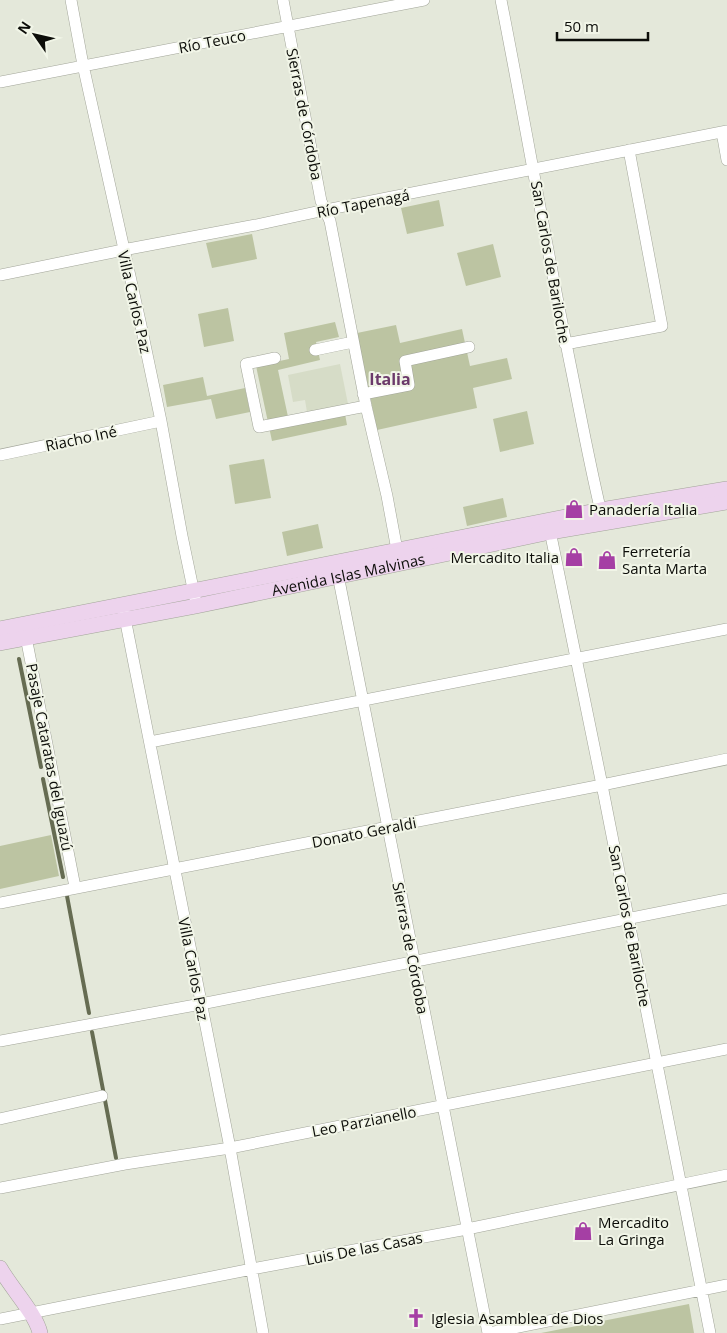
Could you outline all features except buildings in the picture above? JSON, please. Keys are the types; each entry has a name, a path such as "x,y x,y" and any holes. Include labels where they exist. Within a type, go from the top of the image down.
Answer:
{"main road":[{"name":"Avenida Islas Malvinas","path":"0,643 25,632 337,570 727,489"},
{"name":"Avenida Islas Malvinas","path":"602,516 727,502"},
{"name":"Avenida Islas Malvinas","path":"337,570 397,550 549,526"},
{"name":"Avenida Islas Malvinas","path":"0,629 25,632"},
{"path":"0,1268 8,1283 30,1313 40,1333"}],"street":[{"name":"Villa Carlos Paz","path":"71,0 83,65 161,422 195,598"},
{"name":"Sierras de Córdoba","path":"283,0 321,201 330,221 363,394 387,496 397,550"},
{"name":"Río Teuco","path":"0,82 424,0"},
{"name":"San Carlos de Bariloche","path":"501,0 534,169 565,344 602,516"},
{"name":"Río Tapenagá","path":"0,275 724,131"},
{"path":"724,131 727,160"},
{"path":"565,344 662,326 629,150"},
{"path":"315,350 353,342"},
{"path":"363,394 409,385 404,361 469,347"},
{"path":"275,358 246,364 259,428 366,406"},
{"name":"Riacho Iné","path":"0,455 161,422"},
{"name":"San Carlos de Bariloche","path":"549,526 658,1063 710,1333"},
{"name":"Sierras de Córdoba","path":"337,570 442,1105 489,1333"},
{"name":"Villa Carlos Paz","path":"124,612 230,1148 263,1333"},
{"path":"150,742 727,629"},
{"name":"Pasaje Cataratas del Iguazú","path":"25,632 75,887"},
{"name":"Donato Geraldi","path":"0,903 602,786 727,759"},
{"path":"0,1041 201,1004 727,899"},
{"name":"Leo Parzianello","path":"0,1188 125,1164 230,1148 727,1050"},
{"path":"0,1119 102,1096"},
{"name":"Luis De las Casas","path":"0,1319 727,1175"},
{"path":"489,1333 727,1285"}],"shaded area":[{"path":"439,200 444,226 407,234 401,208"},
{"path":"252,234 257,259 212,268 206,243"},
{"path":"493,244 501,277 466,286 457,253"},
{"path":"228,308 234,341 204,347 198,314"},
{"path":"335,322 339,337 316,342 320,360 278,370 290,426 345,414 347,425 272,441 256,366 289,359 284,333"},
{"path":"396,325 400,343 462,329 470,366 507,358 512,379 473,388 477,408 377,430 357,333"},
{"path":"340,364 348,404 307,412 305,400 293,402 288,375"},
{"path":"203,377 207,396 245,388 250,412 216,419 211,399 167,407 163,385"},
{"path":"527,411 534,444 500,452 493,419"},
{"path":"264,459 271,498 235,504 229,465"},
{"path":"503,498 507,517 467,526 463,507"},
{"path":"318,524 323,548 287,556 282,532"},
{"path":"51,835 59,876 0,889 0,846"},
{"path":"689,1304 694,1333 541,1333"}],"waterway":[{"path":"19,659 41,767"},
{"path":"43,779 63,877"},
{"path":"67,896 89,1013"},
{"path":"92,1032 116,1158"}],"place":[{"name":"Panadería Italia","path":"574,509"},
{"name":"Mercadito Italia","path":"574,557"},
{"name":"Ferretería Santa Marta","path":"607,560"},
{"name":"Mercadito La Gringa","path":"583,1231"},
{"name":"Iglesia Asamblea de Dios","path":"416,1318"}],"district":[{"name":"Italia","path":"390,379"}]}
